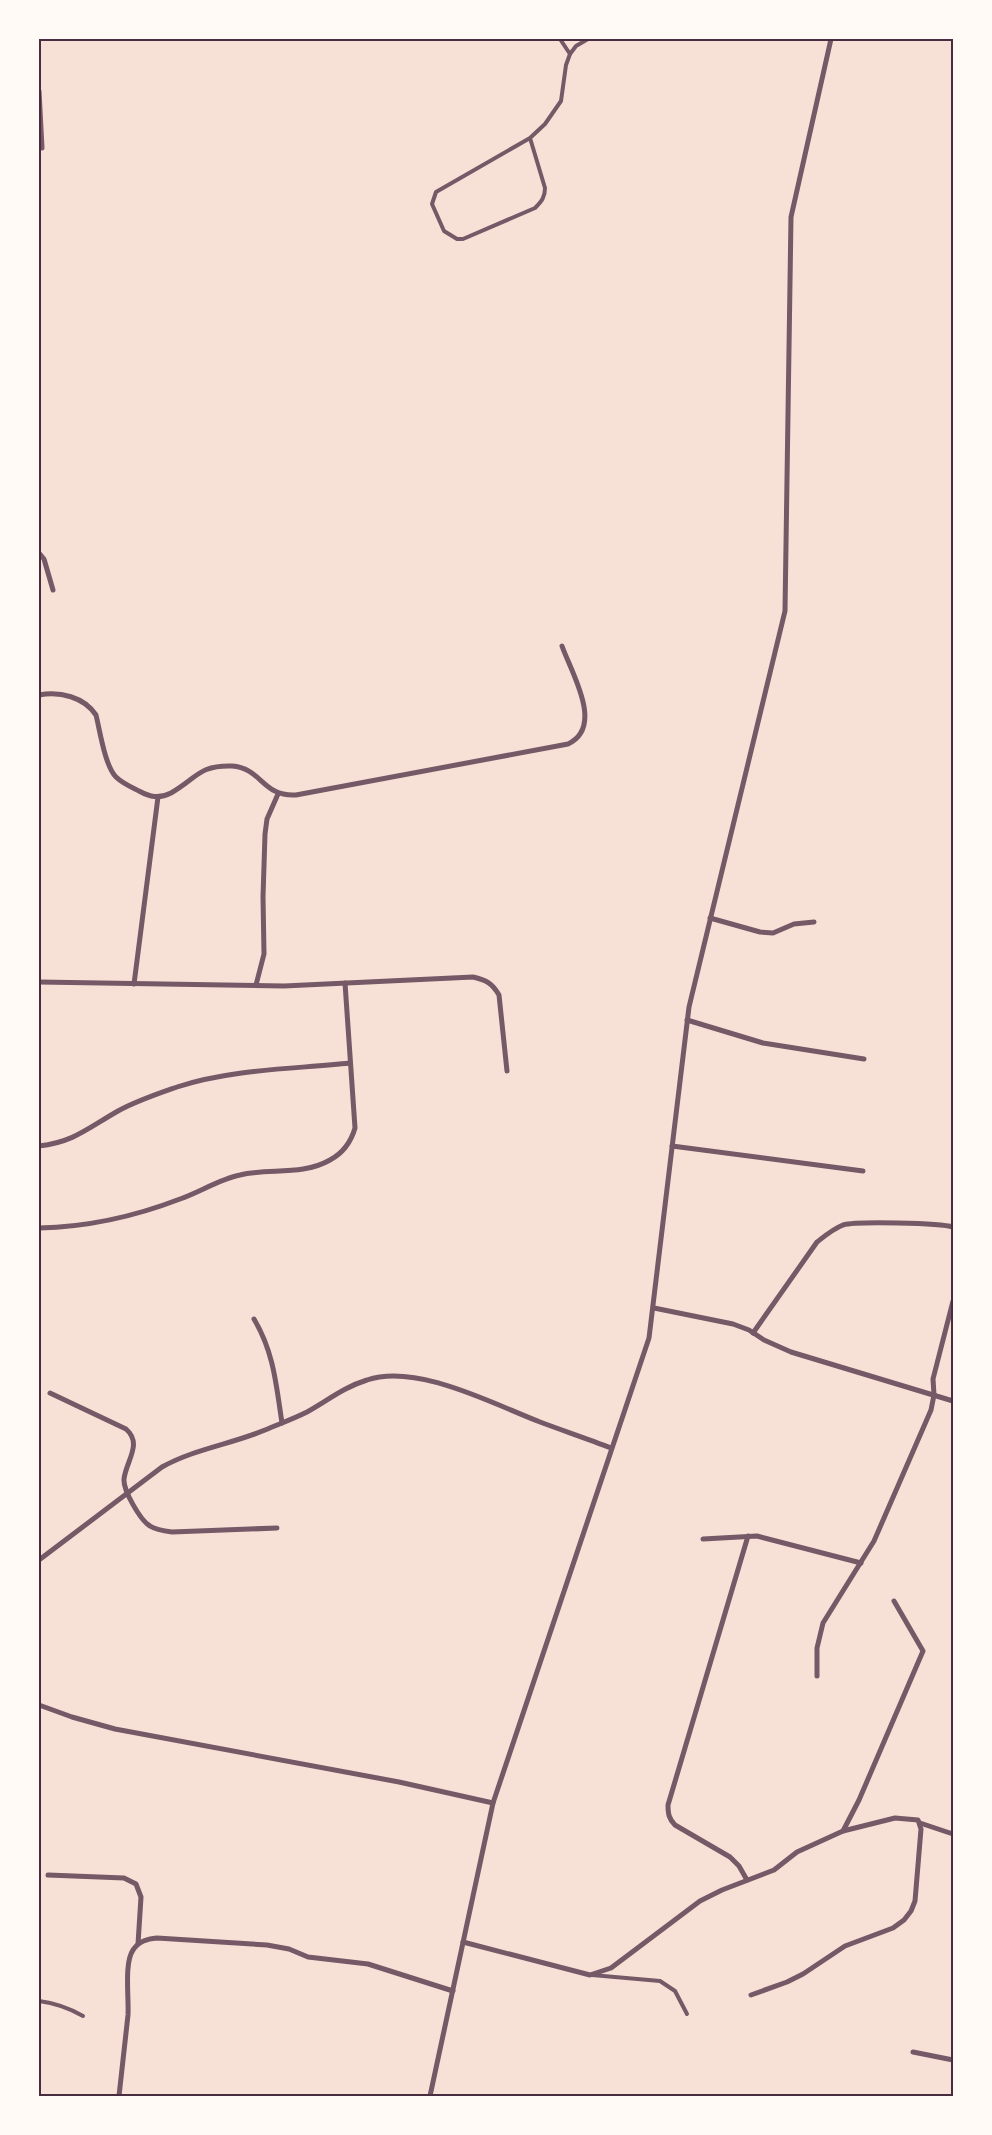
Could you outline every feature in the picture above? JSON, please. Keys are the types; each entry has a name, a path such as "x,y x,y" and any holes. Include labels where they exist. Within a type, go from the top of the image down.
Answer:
{"street":[{"path":"430,2096 493,1803 649,1338 687,1020 785,611 791,217 832,39"},
{"path":"39,92 42,148"},
{"path":"39,553 44,559 53,590"},
{"path":"39,695 66,695 83,702 91,708 96,715 112,772 124,783 150,797 170,794 201,771 220,766 235,766 250,772 278,794 296,795 568,744 581,735 584,727 583,699 562,646"},
{"path":"256,985 264,954 265,834 267,819 278,794"},
{"path":"134,984 158,797"},
{"path":"710,918 760,932 773,933 794,924 814,922"},
{"path":"39,982 256,985 474,977 486,980 493,985 499,994 507,1071"},
{"path":"39,1228 59,1228 114,1218 158,1207 242,1174 306,1169 331,1160 343,1151 352,1139 355,1128 345,983"},
{"path":"687,1020 763,1043 864,1059"},
{"path":"39,1146 58,1144 92,1128 117,1112 144,1099 203,1079 350,1063"},
{"path":"672,1146 863,1171"},
{"path":"753,1333 817,1242 831,1230 846,1224 866,1223 953,1227"},
{"path":"817,1676 817,1648 822,1623 874,1541 931,1410 934,1394 933,1379 953,1300"},
{"path":"654,1308 733,1324 791,1352 953,1401"},
{"path":"254,1319 267,1344 273,1361 282,1422"},
{"path":"39,1560 148,1475 176,1459 252,1435 306,1412 344,1389 368,1379 396,1376 426,1380 456,1388 611,1448"},
{"path":"50,1394 126,1429 131,1434 134,1442 124,1478 127,1492 142,1518 150,1526 162,1531 277,1528"},
{"path":"703,1538 748,1536 775,1540 861,1563"},
{"path":"747,1880 739,1866 730,1857 675,1825 670,1820 668,1805 748,1536"},
{"path":"842,1830 859,1800 923,1651 894,1601"},
{"path":"39,1705 72,1717 115,1729 399,1782 493,1803"},
{"path":"463,1942 590,1975 611,1968 700,1901 774,1870 797,1852 842,1830 895,1818 915,1818 920,1823 953,1834"},
{"path":"752,1995 804,1974 845,1946 893,1928 904,1920 911,1911 915,1901 920,1823"},
{"path":"48,1875 124,1878 136,1884 141,1897 138,1944"},
{"path":"119,2096 128,2013 129,1959 132,1950 147,1939 267,1945 289,1949 308,1957 368,1964 453,1990"},
{"path":"913,2052 953,2060"}],"lane":[{"path":"560,39 570,54"},
{"path":"530,138 545,188 545,195 541,202 535,208 463,239 450,236 444,231 432,204 436,192 530,138 545,124 561,101 566,65 570,54 576,46 588,39"},
{"path":"590,1975 660,1981 675,1991 687,2014"},
{"path":"39,2002 69,2008 83,2016"}]}
